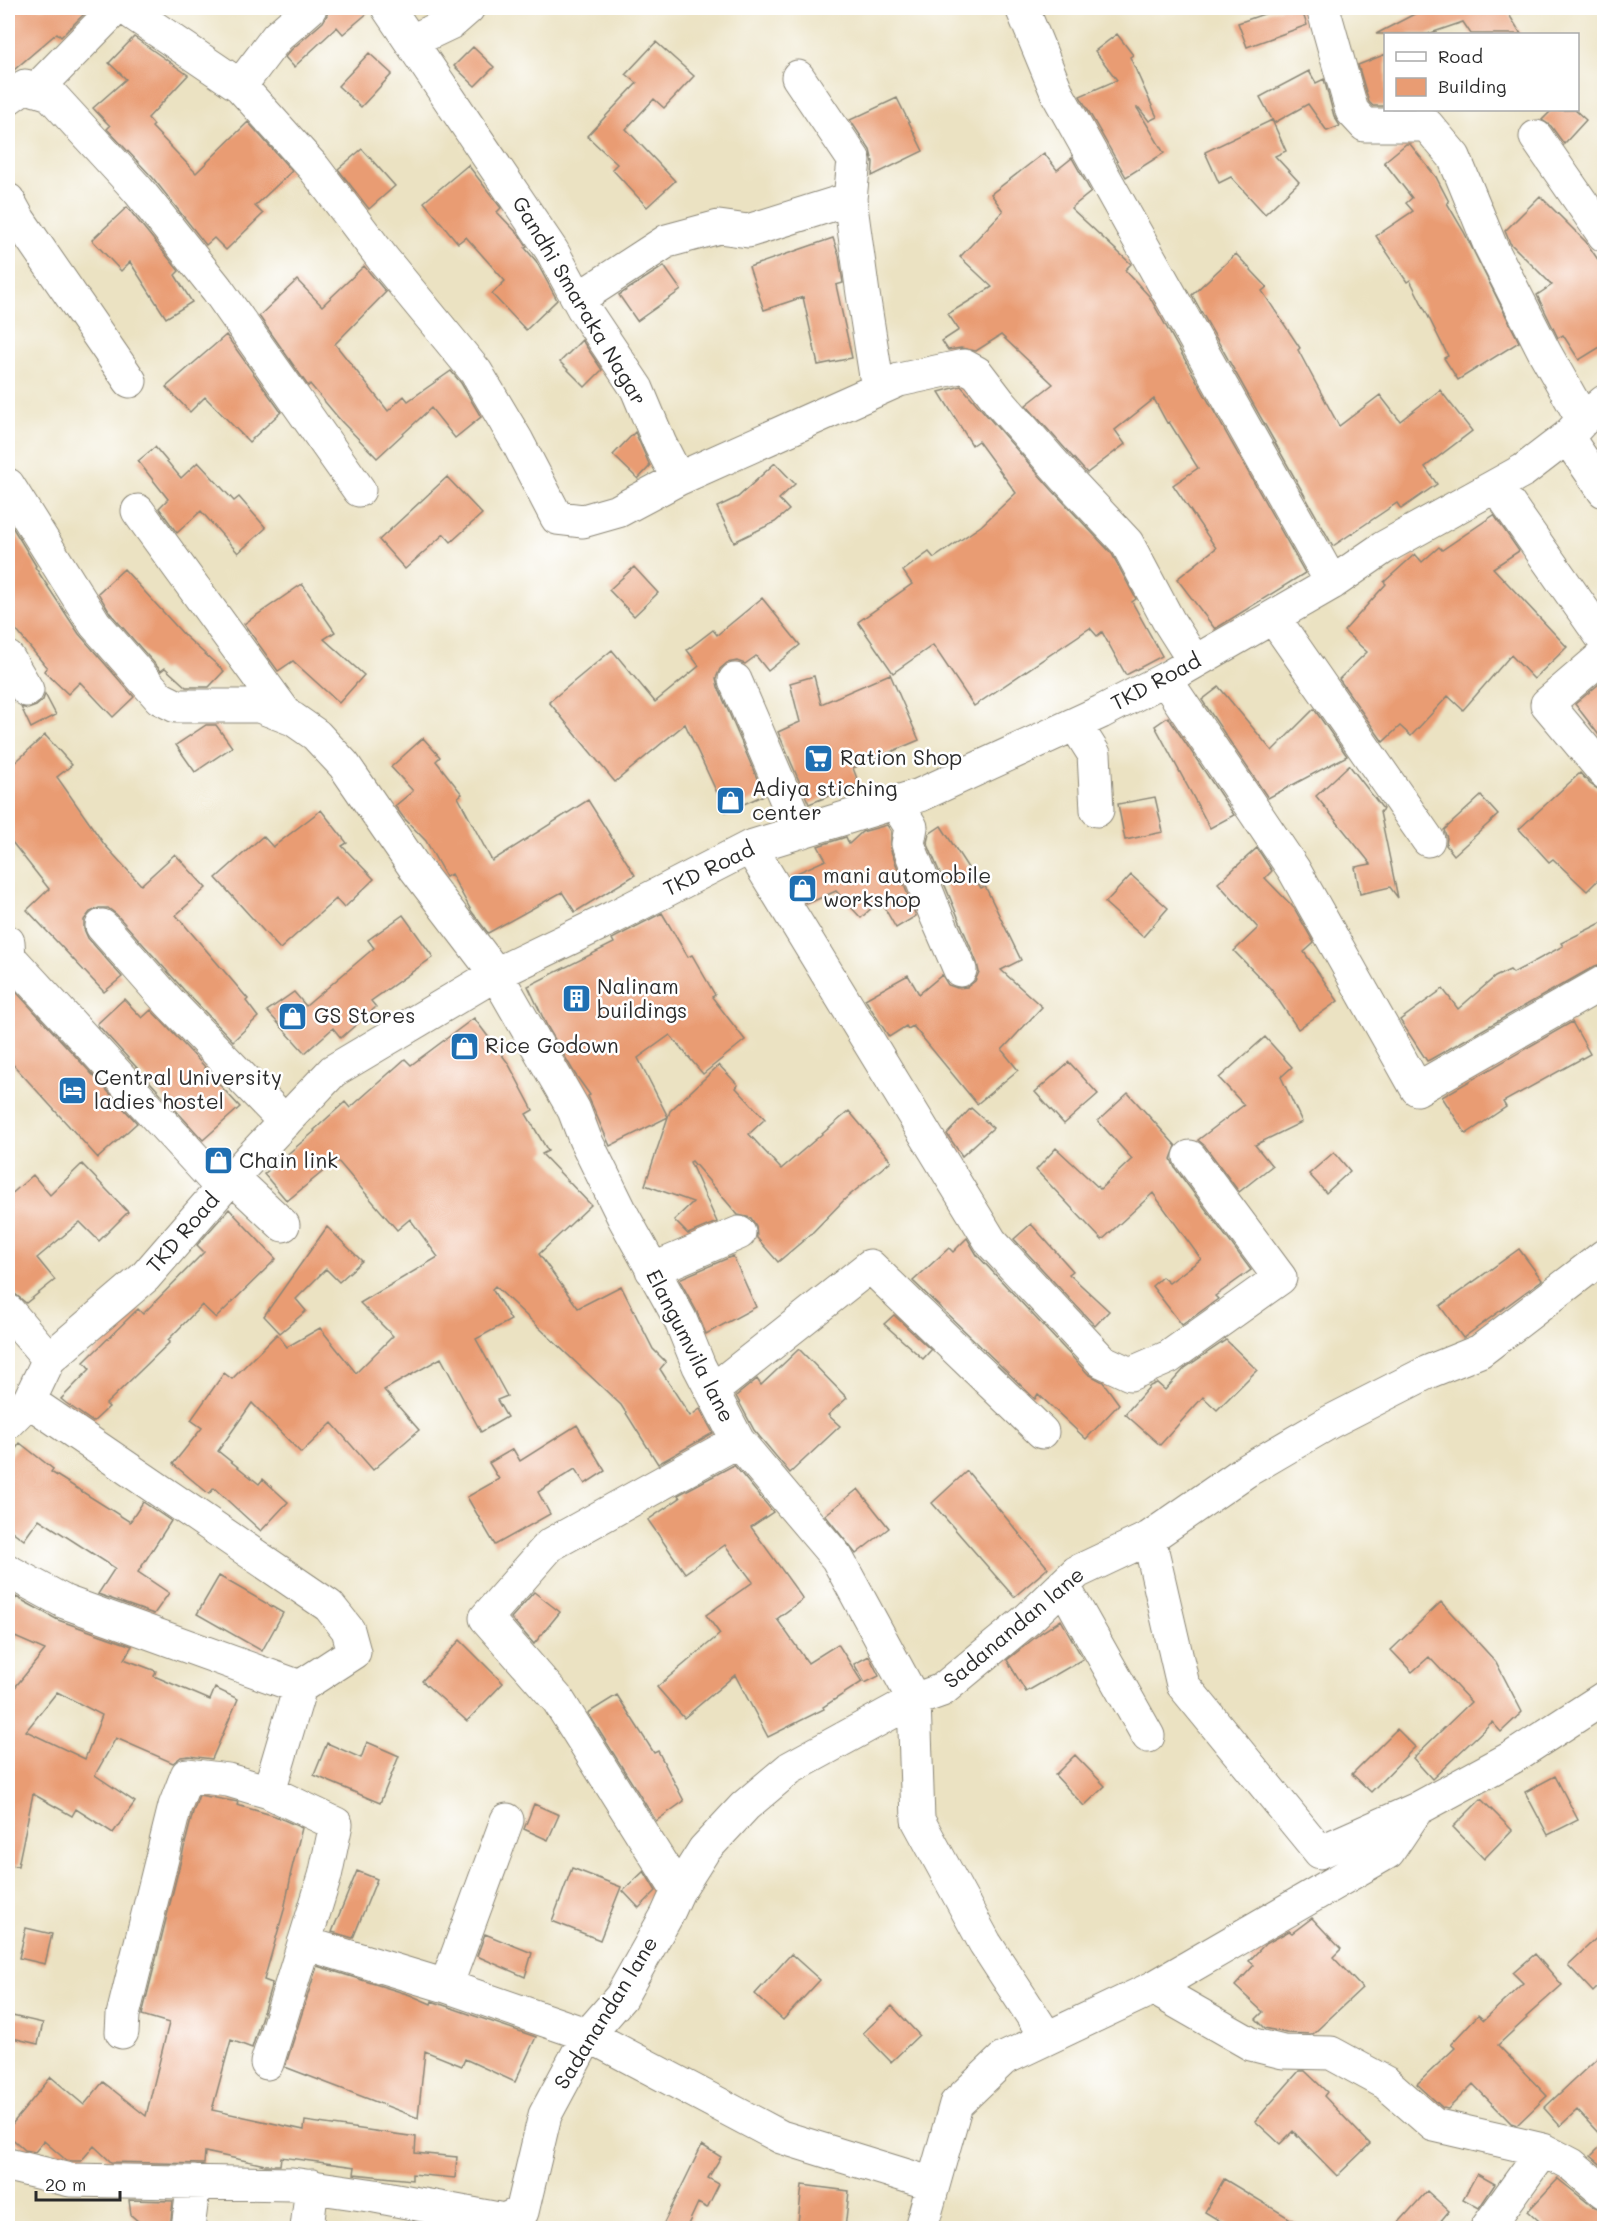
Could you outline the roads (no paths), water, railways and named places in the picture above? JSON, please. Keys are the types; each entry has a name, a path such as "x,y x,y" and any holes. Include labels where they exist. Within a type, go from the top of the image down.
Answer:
{"street":[{"path":"22,94 116,8"},
{"path":"125,8 240,86 314,168 383,259 476,372 518,441 557,518 583,521 618,511 678,478 899,380 964,366 977,373 1000,403 1127,543 1168,620 1194,662"},
{"path":"240,86 277,37 310,8"},
{"name":"Gandhi Smaraka Nagar","path":"388,8 552,251 578,299 637,388 660,444 678,478"},
{"path":"412,41 452,22 468,8"},
{"path":"1022,8 1058,95 1332,583"},
{"path":"1323,8 1352,111 1365,125 1427,125 1454,157 1490,245 1545,353 1585,420 1605,491"},
{"path":"798,77 854,160 850,199 878,389"},
{"path":"22,94 50,94 138,190 217,289 359,490"},
{"path":"1536,137 1605,235"},
{"path":"578,299 667,241 719,227 748,231 850,199"},
{"path":"8,200 19,220 130,381"},
{"name":"TKD Road","path":"18,1412 49,1359 145,1277 227,1182 333,1071 495,974 612,918 750,847 920,795 1075,724 1165,679 1332,583 1383,548 1524,470 1585,420"},
{"path":"8,485 95,624 160,698 176,706 259,706 288,717"},
{"path":"1496,486 1605,640"},
{"path":"138,511 288,717"},
{"path":"1273,617 1428,840"},
{"path":"1605,655 1547,704 1605,772"},
{"path":"8,658 27,690"},
{"path":"1165,679 1294,870 1417,1089 1605,982"},
{"path":"735,680 800,832"},
{"name":"Elangumvila lane","path":"288,717 316,735 344,765 415,868 495,974 574,1110 585,1139 652,1270 680,1319 712,1391 738,1441 837,1558 914,1700"},
{"path":"1075,724 1094,754 1097,810"},
{"path":"896,802 911,827 908,844 960,970"},
{"path":"750,847 991,1242 1102,1361 1130,1374 1169,1357 1280,1278 1191,1157"},
{"path":"102,926 170,1003 285,1122"},
{"path":"8,942 9,957 227,1182 283,1225"},
{"path":"652,1270 739,1233"},
{"name":"Sadanandan lane","path":"8,2165 70,2180 312,2186 504,2220 531,2220 544,2115 588,2035 621,1997 678,1891 704,1850 746,1806 790,1768 914,1700 942,1690 1028,1619 1077,1572 1149,1539 1246,1471 1330,1422 1428,1372 1480,1351 1605,1257"},
{"path":"712,1391 870,1266 1042,1432"},
{"path":"8,1311 49,1359"},
{"path":"18,1412 319,1600 340,1618 348,1630 354,1652 300,1687 269,1792"},
{"path":"678,1891 558,1700 486,1618 550,1545 738,1441"},
{"path":"1149,1539 1183,1685 1320,1852 1417,1809 1513,1757 1605,1698"},
{"path":"8,1571 65,1602 300,1687"},
{"path":"1063,1585 1148,1736"},
{"path":"914,1700 918,1820 985,1943 1047,2038"},
{"path":"122,2032 123,2015 172,1817 187,1775 228,1780 269,1792 336,1824 326,1876 267,2063"},
{"path":"921,2229 956,2104 1003,2059 1153,1988 1389,1852 1417,1809"},
{"path":"446,1986 507,1820"},
{"path":"304,1943 446,1986 588,2035 781,2137 933,2184"},
{"path":"1153,1988 1251,2044 1283,2052 1331,2053 1386,2083 1434,2125 1543,2150 1572,2164 1605,2192"},
{"path":"1487,2229 1543,2150"},
{"path":"188,2229 194,2182"},
{"path":"308,2229 312,2186"}],"place":[{"name":"Ration Shop","path":"819,758"},
{"name":"Adiya stiching center","path":"731,801"},
{"name":"mani automobile workshop","path":"802,888"},
{"name":"Nalinam buildings","path":"576,999"},
{"name":"GS Stores","path":"293,1016"},
{"name":"Rice Godown","path":"464,1046"},
{"name":"Central University ladies hostel","path":"73,1090"},
{"name":"Chain link","path":"218,1161"}]}
